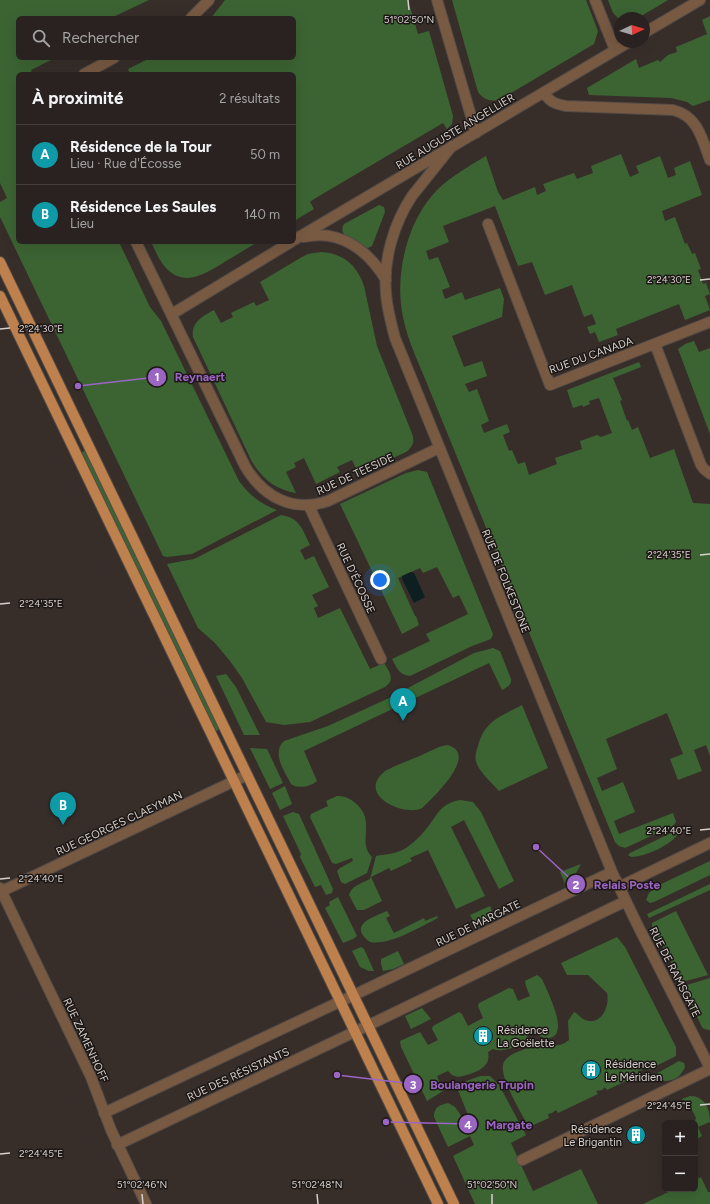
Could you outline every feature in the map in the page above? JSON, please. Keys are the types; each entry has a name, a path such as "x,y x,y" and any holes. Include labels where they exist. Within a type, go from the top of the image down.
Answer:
{"main road":[{"path":"0,262 454,1204"},
{"path":"0,296 438,1204"}],"street":[{"path":"193,16 209,0"},
{"path":"437,0 476,133"},
{"path":"595,0 615,50"},
{"path":"650,29 700,0"},
{"name":"RUE AUGUSTE ANGELLIER","path":"296,239 618,48"},
{"path":"88,72 110,60"},
{"path":"544,93 553,104 566,106 673,110 682,113 688,116 695,124 710,160"},
{"name":"RUE DE FOLKESTONE","path":"452,146 406,204 394,233 388,258 386,280 387,306 395,338 619,887"},
{"name":"RUE DU CANADA","path":"488,224 550,386 710,322"},
{"path":"296,239 311,235 325,235 348,242 367,255 377,266 386,280"},
{"name":"RUE DE TEESIDE","path":"137,244 250,474 262,488 277,499 295,505 309,506 328,501 439,448"},
{"name":"RUE AUGUSTE ANGELLIER","path":"172,314 287,244"},
{"path":"655,344 701,465 707,473 710,474"},
{"name":"RUE D'ÉCOSSE","path":"309,506 381,659"},
{"name":"RUE GEORGES CLAEYMAN","path":"1,890 247,775"},
{"path":"619,887 710,843"},
{"name":"RUE DE MARGATE","path":"354,995 612,872"},
{"name":"RUE DE RAMSGATE","path":"619,887 710,1068"},
{"name":"RUE ZAMENHOFF","path":"1,890 91,1077 117,1145 146,1204"},
{"path":"369,1025 626,901"},
{"name":"RUE DES RÉSISTANTS","path":"104,1113 354,995"},
{"name":"RUE DES RÉSISTANTS","path":"117,1145 369,1025"},
{"path":"522,1160 710,1068"}],"green space":[{"path":"0,0 149,0 115,16 16,16 16,60 51,60 31,70 32,72 16,72 16,244 120,244 150,307 161,321 239,481 247,491 256,498 277,510 192,554 167,557 163,556 0,217 0,202 7,198 0,183"},
{"path":"225,0 408,0 418,34 429,31 453,116 452,124 447,129 443,123 314,199 310,202 314,209 296,220 296,72 129,72 128,69 146,60 296,60 296,16 213,16"},
{"path":"452,0 586,0 598,31 594,44 499,100 490,100 484,98 478,92"},
{"path":"608,0 668,0 648,12 613,13"},
{"path":"710,16 710,100 693,106 687,102 671,98 589,95 587,88 636,59 639,68 658,60 660,62 668,55 677,52 676,47 707,34 702,20"},
{"path":"621,154 630,177 639,173 636,166 660,156 668,178 676,175 674,168 690,161 702,195 662,211 665,221 675,217 685,244 687,243 692,254 695,253 701,269 698,270 703,284 706,283 710,294 705,296 710,310 685,320 679,304 616,329 618,335 599,342 595,332 590,334 587,327 596,324 592,314 584,317 572,285 545,295 532,262 518,266 495,206 443,226 449,242 426,251 429,260 438,257 450,287 442,290 445,299 462,292 465,300 500,288 504,299 502,317 452,336 464,367 482,361 487,376 465,384 469,392 477,389 489,421 481,425 484,433 507,424 510,432 503,435 509,451 512,450 518,464 525,462 529,475 557,464 555,458 582,449 580,441 597,435 601,437 612,433 599,398 589,401 590,404 583,407 582,405 573,408 567,390 639,362 641,367 613,378 622,400 620,401 627,421 628,420 632,430 638,427 650,458 674,449 693,503 710,504 710,756 706,745 694,750 702,771 678,780 670,759 683,754 667,713 606,739 617,769 597,778 602,791 623,782 635,812 614,821 619,834 673,813 676,822 673,826 625,848 619,846 615,842 415,355 405,327 400,284 406,249 418,216 438,189 467,167 486,156 498,192 503,200 535,187 537,195 546,191 543,184 574,173 577,179 593,173 591,166"},
{"path":"379,205 384,207 385,212 372,246 368,248 354,242 343,233 342,229 344,224"},
{"path":"152,244 255,244 211,270 196,277 180,277 173,274 165,267"},
{"path":"321,252 336,255 348,262 353,266 361,279 364,286 377,346 412,434 413,440 411,447 406,452 359,474 352,460 337,467 340,472 316,484 304,458 294,463 296,467 286,472 296,493 282,489 271,483 261,474 252,462 193,337 193,332 196,323 214,310 221,323 233,317 231,313 254,302 256,306 269,300 260,282 308,254"},
{"path":"694,341 699,352 710,348 710,434 678,349 685,344"},
{"path":"86,450 220,729 216,731 81,453"},
{"path":"418,470 427,472 493,634 491,639 472,646 410,676 401,673 392,659 430,641 426,634 468,614 459,595 453,598 437,567 423,573 420,568 398,578 419,625 402,634 340,504 406,473"},
{"path":"281,515 287,516 300,525 310,545 300,550 305,560 314,556 329,587 312,595 318,606 314,608 318,618 340,608 370,669 384,663 391,678 385,687 310,722 284,725 266,722 242,678 230,661 215,643 198,628 167,564 194,559"},
{"path":"493,648 500,651 511,679 511,683 507,687 502,690 489,663 304,751 317,781 304,787 294,786 291,784 279,757 280,746 284,741 328,726 389,698 474,653"},
{"path":"226,674 236,687 260,735 244,735 216,676"},
{"path":"522,705 548,768 499,791 479,768 476,762 477,750 481,737 494,720"},
{"path":"447,745 456,750 459,757 457,766 436,795 422,808 406,810 387,803 380,797 376,790 377,782 383,773 439,747"},
{"path":"250,748 267,749 283,783 270,789"},
{"path":"285,786 292,804 280,810 272,793"},
{"path":"337,796 350,799 361,809 365,816 366,823 366,845 372,857 367,873 345,884 341,882 337,871 353,861 352,858 336,864 332,863 310,817 311,814 328,806 326,801"},
{"path":"460,800 473,802 481,812 514,881 499,889 464,820 451,827 485,896 456,909 428,850 410,858 412,861 391,871 389,868 371,877 382,901 364,910 357,910 349,895 350,892 360,883 370,879 376,856 395,853 406,848 422,834 443,807"},
{"path":"293,812 299,814 333,889 332,893 326,895 321,885 315,887 300,857 301,854 283,816"},
{"path":"675,831 679,832 676,837 665,846 643,855 631,857 628,855 630,853"},
{"path":"710,861 710,875 654,902 650,903 646,900 649,893 655,887"},
{"path":"581,864 576,873 565,884 560,872"},
{"path":"710,884 710,890 649,918 647,914"},
{"path":"338,897 357,936 343,943 325,908 330,905 329,902"},
{"path":"490,906 493,914 491,920 477,928 470,915"},
{"path":"387,911 390,916 386,918 394,933 424,918 425,921 437,916 438,918 395,939 370,942 361,931 362,926 369,919"},
{"path":"676,911 708,975 686,981 680,980 652,926 652,923"},
{"path":"617,937 625,947 676,1047 676,1056 648,1070 646,1067 643,1070 638,1071 639,1075 607,1090 605,1087 602,1090 596,1091 598,1094 558,1113 556,1110 548,1114 549,1118 529,1127 508,1087 503,1071 503,1065 508,1057 518,1051 540,1046 556,1046 565,1043 569,1040 568,1021 574,1012 585,1020 591,1021 600,1018 606,1009 608,998 607,993 588,975 567,975 561,963"},
{"path":"361,947 364,949 374,971 369,971 360,967 352,951"},
{"path":"398,951 404,964 393,969 383,971 381,959"},
{"path":"537,975 542,979 552,1001 558,1021 558,1029 555,1035 545,1038 538,1035 533,1030 528,1033 524,1041 514,1047 502,1050 493,1049 488,1052 487,1063 480,1070 458,1077 452,1075 448,1071 437,1076 443,1091 427,1101 401,1047 400,1041 420,1032 428,1045 438,1040 432,1029 433,1026 459,1012 462,1014 468,1026 483,1018 478,1006 479,1003 509,988 513,989 518,1001 530,996 525,981"},
{"path":"710,978 710,1030 705,1029 702,1026 684,988 687,985"},
{"path":"422,1008 431,1019 411,1029 405,1016"},
{"path":"679,1061 684,1063 685,1067 682,1073 675,1079 665,1081 654,1075"},
{"path":"481,1076 490,1076 499,1085 526,1135 511,1143 533,1191 581,1169 598,1204 475,1204 453,1156 474,1145 470,1136 448,1147 434,1117 435,1111 438,1107 448,1103 455,1107 462,1117 468,1115 458,1090 459,1087 464,1082"},
{"path":"690,1096 699,1098 703,1101 708,1108 710,1122 698,1127 698,1120 695,1120 696,1118 691,1108 686,1106 682,1099"},
{"path":"698,1127 702,1136 698,1138"},
{"path":"701,1177 708,1192 710,1192 710,1204 643,1204 669,1192 698,1192 698,1178"}],"shaded area":[{"path":"411,572 414,573 425,597 414,603 402,579 402,576"}],"place":[{"name":"Reynaert","path":"78,386"},
{"name":"Résidence de la Tour","path":"403,721"},
{"name":"Résidence Les Saules","path":"63,825"},
{"name":"Relais Poste","path":"536,847"},
{"name":"Résidence La Goëlette","path":"483,1036"},
{"name":"Résidence Le Méridien","path":"591,1070"},
{"name":"Boulangerie Trupin","path":"337,1075"},
{"name":"Margate","path":"386,1122"},
{"name":"Résidence Le Brigantin","path":"636,1135"}]}
